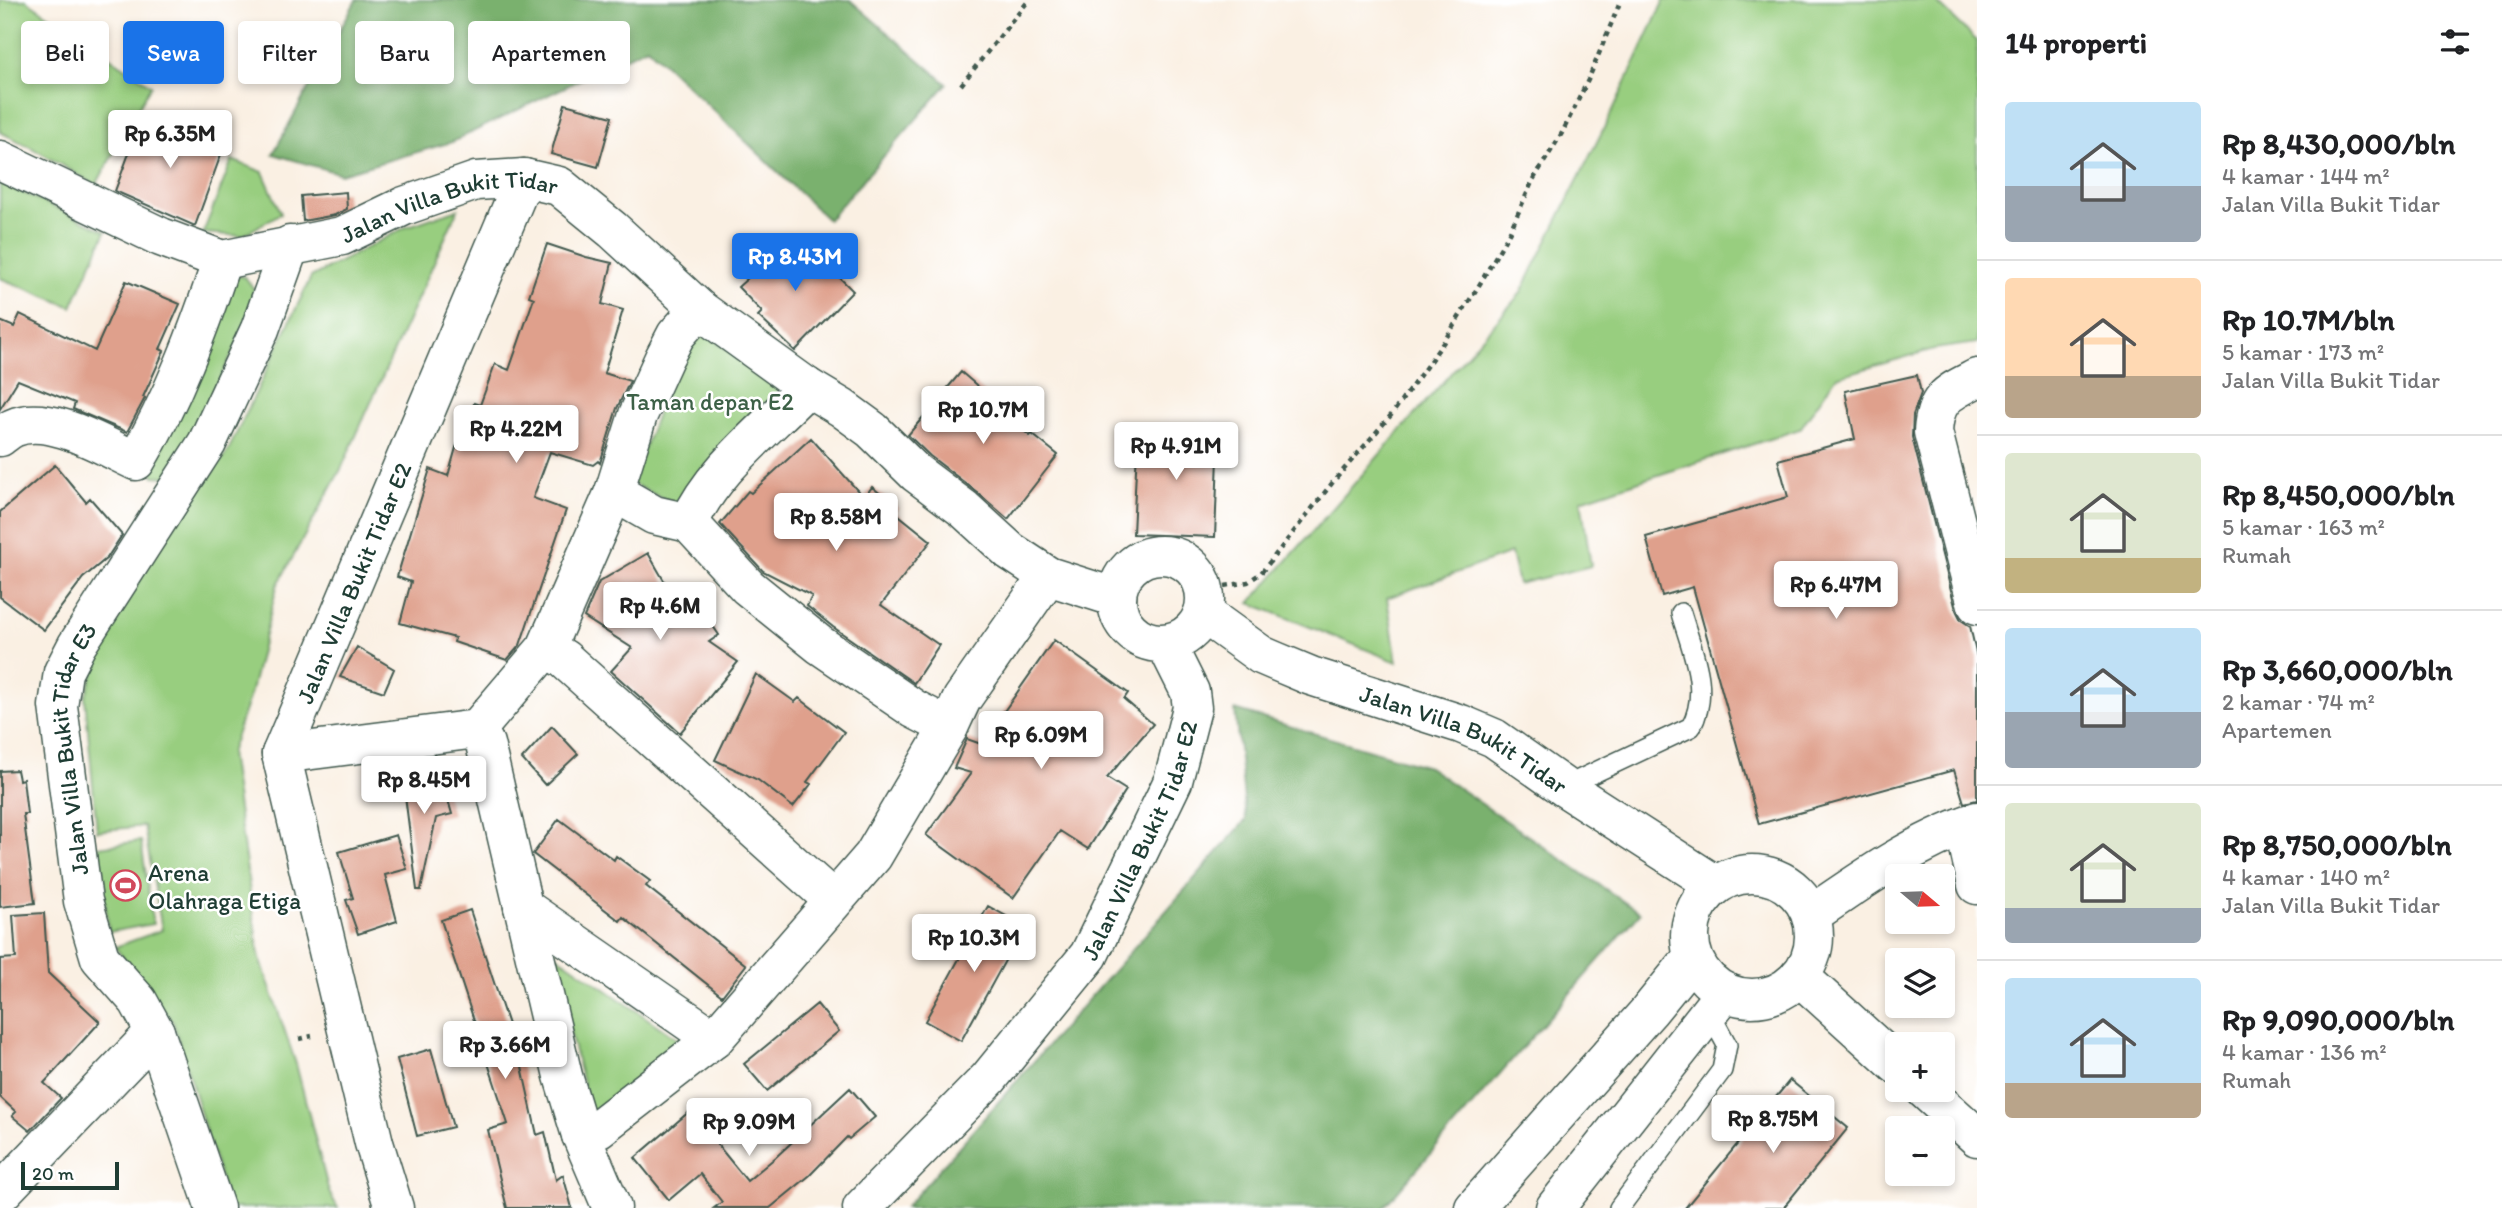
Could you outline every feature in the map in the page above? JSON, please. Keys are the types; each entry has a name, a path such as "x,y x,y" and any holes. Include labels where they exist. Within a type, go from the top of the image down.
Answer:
{"street":[{"path":"0,160 161,237 222,260 197,334 147,442 135,461"},
{"name":"Jalan Villa Bukit Tidar","path":"222,260 342,236 404,206 476,181 524,178 559,186 613,230 699,309 862,423 916,473 964,509 1010,551 1048,576 1117,598"},
{"name":"Jalan Villa Bukit Tidar E2","path":"281,754 524,178"},
{"name":"Jalan Villa Bukit Tidar E3","path":"215,1208 155,1032 138,1001 100,958 83,901 58,706 63,672 77,645 207,443 260,329 290,245"},
{"path":"394,1208 374,1143 281,754 477,729 546,648 614,492 638,415 676,335 699,309"},
{"path":"1977,379 1947,393 1934,412 1933,432 1977,605"},
{"path":"689,523 717,480 807,387"},
{"path":"0,437 13,428 37,422 74,432 135,461 163,510"},
{"path":"614,492 654,514 689,523 748,587 820,645 914,709 949,727"},
{"path":"1163,555 1177,558 1193,570 1208,596 1189,634 1166,644 1151,643 1137,637 1126,627 1119,614 1117,598 1119,585 1126,572 1149,557 1163,555"},
{"path":"581,1135 599,1128 714,1040 873,856 973,681 1048,576"},
{"name":"Jalan Villa Bukit Tidar","path":"1208,596 1261,655 1311,676 1461,724 1494,738 1564,787 1716,885"},
{"name":"Jalan Villa Bukit Tidar E2","path":"862,1208 989,1078 1088,956 1173,781 1192,708 1190,692 1166,644"},
{"path":"546,648 564,659 833,900"},
{"path":"477,729 485,744 563,1076 581,1135 612,1208"},
{"path":"1811,915 1874,871 1930,841 1970,824 1977,885"},
{"path":"1555,1208 1717,1002 1768,996 1785,988 1806,967 1813,949 1814,929 1804,902 1791,887 1774,878 1746,874 1731,877 1716,885 1703,897 1694,914 1690,933 1693,957 1717,1002"},
{"path":"523,907 714,1040"},
{"path":"1474,1208 1649,1012 1693,957"},
{"path":"1799,976 1885,1054"},
{"path":"3,1182 155,1032"},
{"path":"1938,1102 1977,1137"}],"lane":[{"path":"1564,787 1691,727 1701,703 1700,677 1681,613"},
{"path":"1619,1208 1722,1070 1727,1045 1717,1002"}],"path":[{"path":"961,85 1029,0"},
{"path":"1208,596 1248,582 1261,573 1333,482 1392,414 1443,343 1510,231 1533,180 1562,133 1589,78 1621,0"}],"green space":[{"path":"0,0 26,0 57,21 21,21 21,84 109,84 109,56 123,66 123,84 151,85 96,185 0,132"},
{"path":"356,0 850,0 947,84 828,220 647,47 630,55 630,21 468,21 468,84 571,84 452,142 341,174 273,154 311,84 341,84 341,28"},
{"path":"1664,0 1934,0 1977,41 1977,343 1934,349 1836,377 1800,429 1581,500 1591,566 1518,584 1511,553 1387,598 1397,662 1250,603 1521,293 1613,110"},
{"path":"232,160 263,172 281,213 242,236 203,233"},
{"path":"0,182 106,231 72,307 0,278"},
{"path":"458,209 341,469 277,586 250,695 230,753 259,955 296,1064 329,1192 338,1208 229,1208 173,1022 115,947 162,930 144,826 97,831 85,697 103,644 159,546 228,451 311,277 406,227"},
{"path":"232,275 245,277 254,289 247,324 172,477 154,476 146,462"},
{"name":"Taman depan E2","path":"702,331 781,389 681,507 631,483 674,369"},
{"path":"1235,710 1428,767 1640,913 1383,1208 905,1208 1246,820"},
{"name":"Arena Olahraga Etiga","path":"141,841 153,924 109,932 98,847"},
{"path":"549,950 684,1044 591,1115"}],"building":[{"path":"565,104 612,117 598,167 551,154"},
{"path":"143,116 224,146 195,226 115,191"},
{"path":"346,192 347,209 335,215 303,221 301,196"},
{"path":"793,237 811,261 817,255 853,291 795,351 758,316 762,312 738,287"},
{"path":"547,244 612,263 602,304 623,310 604,373 630,381 617,408 600,463 598,461 593,465 550,452 533,498 566,510 520,645 507,660 454,642 455,638 400,623 411,582 397,577 430,469 448,476 457,444 463,446 474,403 480,405 495,364 509,370 534,298 529,296"},
{"path":"126,281 180,304 160,349 164,351 143,397 145,398 127,432 73,409 75,403 18,380 0,409 0,321 14,327 20,314 95,351"},
{"path":"961,372 989,396 986,400 1058,455 1008,519 908,435"},
{"path":"1917,375 1921,393 1913,415 1912,437 1956,610 1961,620 1970,626 1977,657 1977,800 1964,803 1954,770 1759,824 1693,587 1662,596 1646,537 1788,497 1778,460 1855,439 1845,391"},
{"path":"1138,427 1219,430 1215,537 1133,534"},
{"path":"811,438 864,498 872,487 898,508 895,512 931,541 881,605 939,645 914,683 807,606 812,596 763,571 720,524 748,491 751,493"},
{"path":"55,465 86,502 90,498 122,535 107,558 83,578 44,630 0,597 0,512"},
{"path":"648,553 670,591 675,587 695,615 702,610 719,635 709,642 738,662 680,733 611,671 632,648 584,617 599,582"},
{"path":"1054,640 1128,693 1124,699 1153,724 1107,778 1126,790 1088,849 1060,831 1013,898 926,835 971,773 954,768 967,739 981,744"},
{"path":"357,647 394,669 384,692 340,677"},
{"path":"756,674 795,702 799,698 844,732 807,782 811,784 793,807 758,780 715,760"},
{"path":"552,726 578,754 545,785 522,759"},
{"path":"17,770 19,780 23,779 27,814 23,814 35,903 0,907 0,771"},
{"path":"440,772 452,814 436,818 421,890 417,890 403,780"},
{"path":"559,819 614,860 616,856 650,881 646,886 746,965 722,996 623,917 620,921 533,854"},
{"path":"396,835 407,869 385,875 397,921 358,934 346,900 353,898 339,852"},
{"path":"988,906 1024,926 961,1041 925,1021"},
{"path":"470,910 522,1067 537,1135 545,1132 556,1180 563,1175 572,1208 507,1208 488,1130 508,1124 441,920"},
{"path":"44,913 48,973 100,1022 44,1083 61,1098 30,1131 12,1116 16,1112 0,1097 0,959 16,958 13,915"},
{"path":"817,1004 839,1031 767,1091 744,1064"},
{"path":"431,1049 453,1127 417,1136 397,1059"},
{"path":"1790,1080 1848,1128 1783,1208 1685,1208"},
{"path":"850,1088 875,1117 849,1139 847,1137 809,1176 770,1208 714,1208 722,1202 700,1174 669,1200 635,1158 690,1111 747,1181"}],"place":[{"name":"Arena Olahraga Etiga","path":"125,886"}]}
